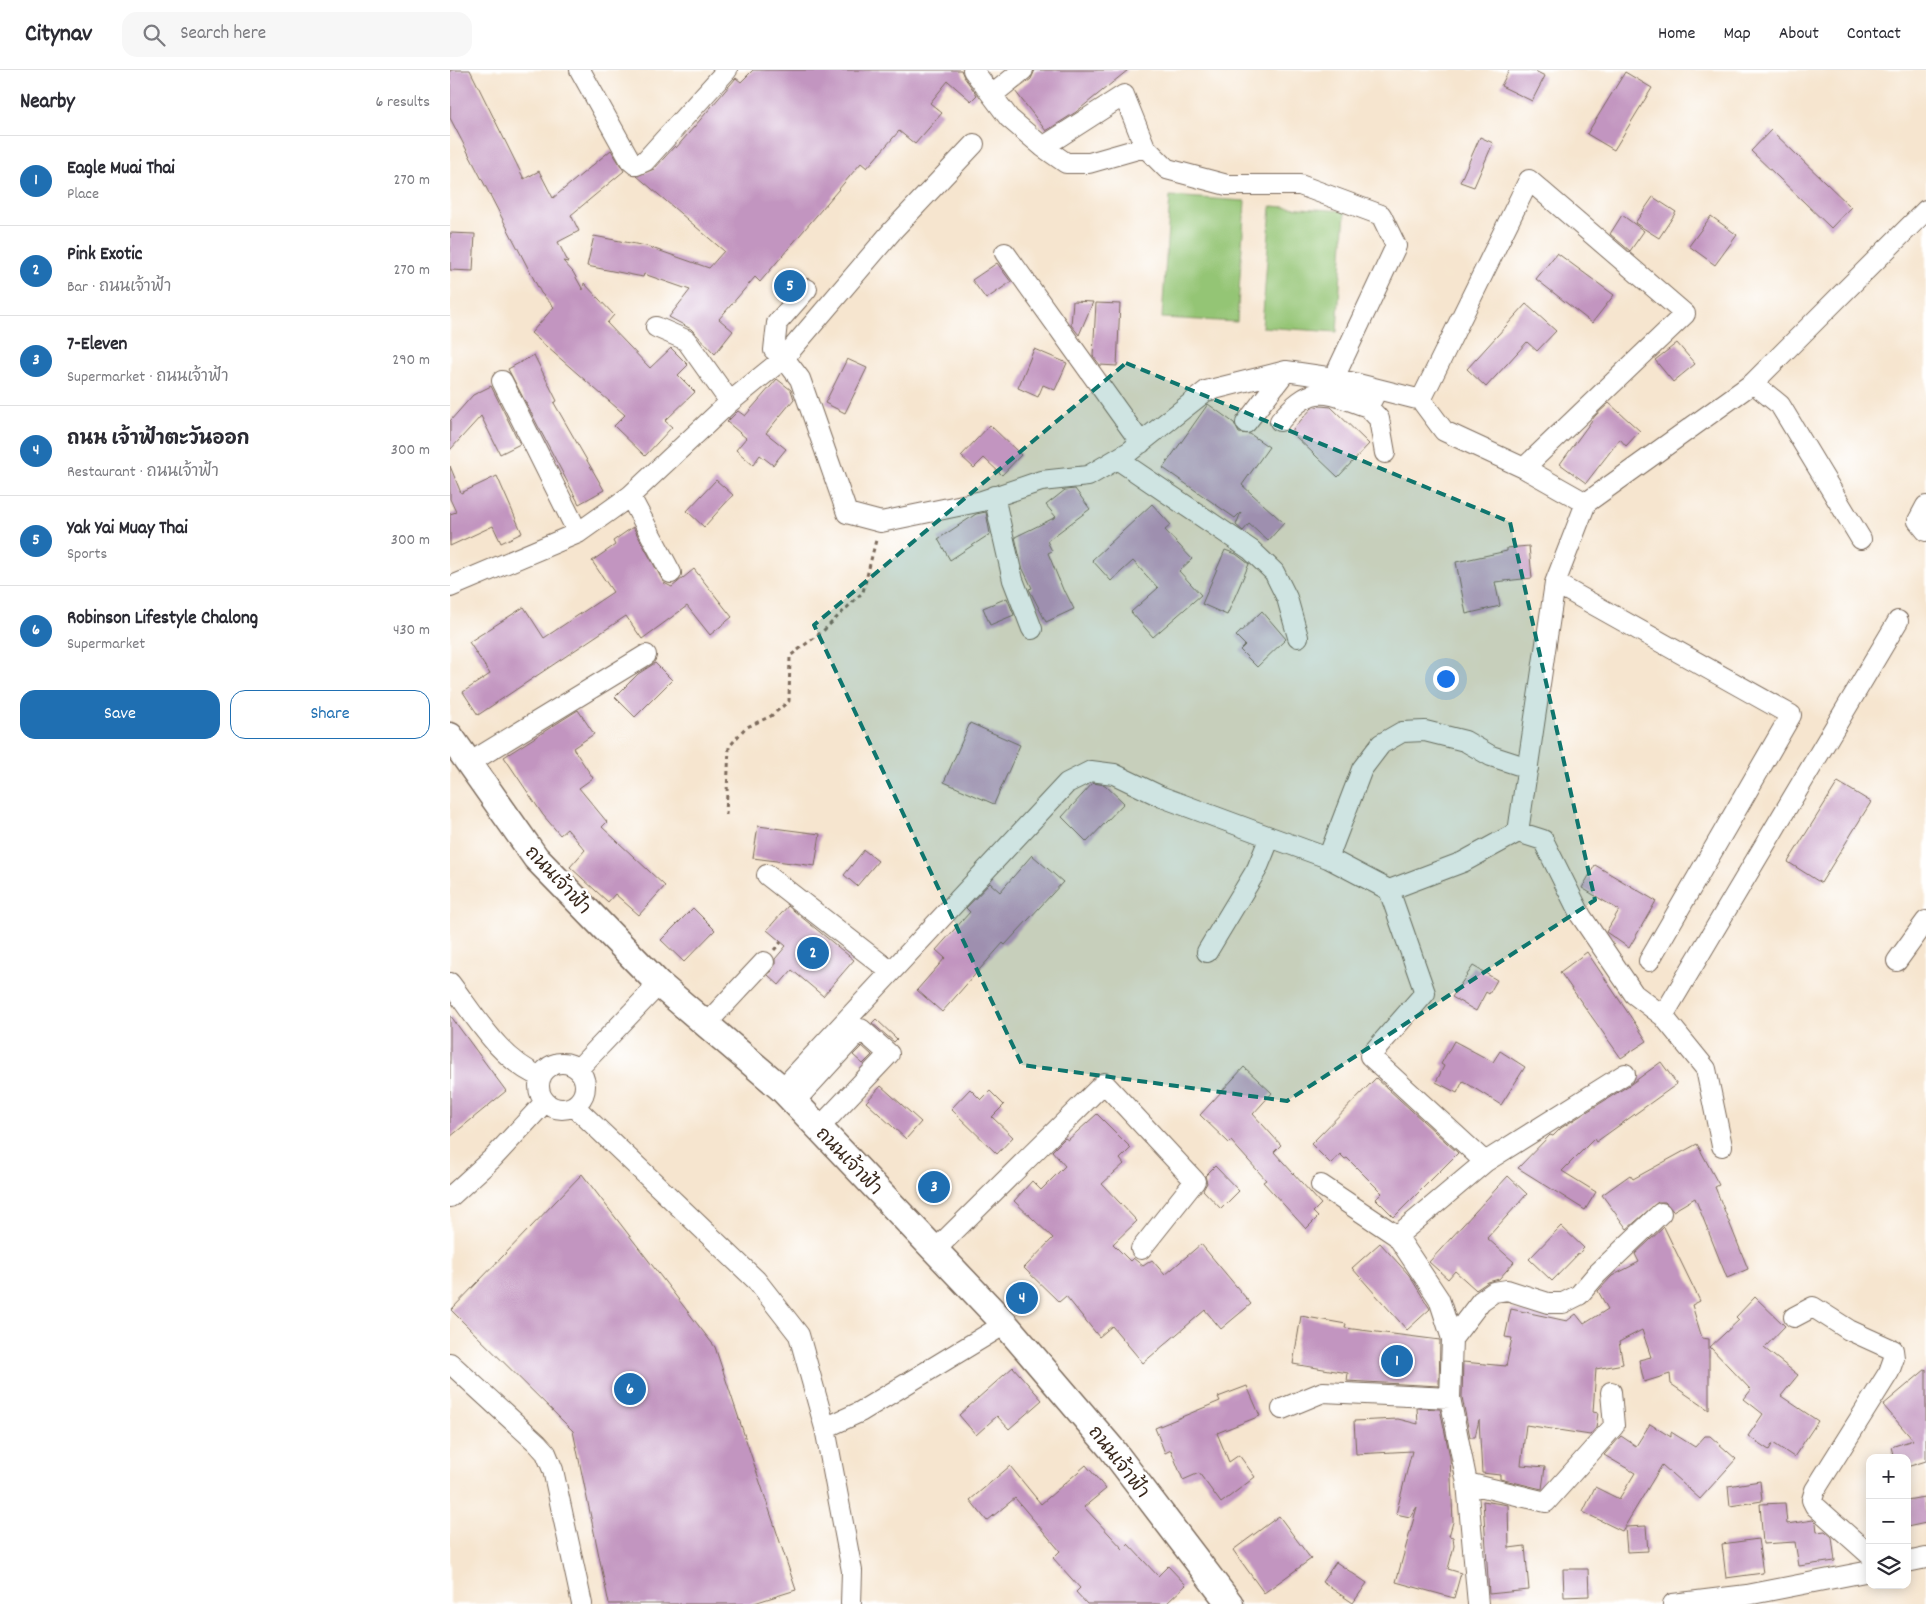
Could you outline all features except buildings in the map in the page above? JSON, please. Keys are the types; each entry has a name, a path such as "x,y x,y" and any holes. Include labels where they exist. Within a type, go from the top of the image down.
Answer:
{"main road":[{"name":"ถนนเจ้าฟ้า","path":"450,736 536,858 659,984 788,1095 1006,1324 1111,1448 1230,1604"}],"street":[{"path":"580,70 630,160 636,165 645,161 727,70"},
{"path":"973,70 1009,118 1043,147 1066,163 1089,162 1145,147"},
{"path":"992,95 1023,70"},
{"path":"1043,147 1124,96 1145,147 1167,169 1227,186 1300,185 1381,215 1396,246 1334,378"},
{"path":"450,587 578,533 630,496 730,402 784,358 893,230 974,144"},
{"path":"1421,400 1528,180 1685,314 1524,468"},
{"path":"1518,832 1555,583 1586,503 1753,383 1926,210"},
{"path":"1005,253 1141,443"},
{"path":"807,289 777,323 774,350 784,358 800,379 847,513 881,522 994,496 1041,481 1088,476 1141,443 1206,392 1286,371 1334,378 1372,398 1379,419 1385,453"},
{"path":"656,327 686,340 730,402"},
{"path":"1246,424 1286,371"},
{"path":"502,381 578,533"},
{"path":"1753,383 1780,405 1861,538"},
{"path":"1280,421 1296,402 1321,392 1372,398 1421,400"},
{"path":"1421,400 1444,431 1524,468 1586,503"},
{"path":"1117,459 1251,550 1274,572 1287,598 1298,637"},
{"path":"630,496 671,573"},
{"path":"994,496 1013,580 1032,629"},
{"path":"1926,506 1918,521 1926,531"},
{"path":"1555,583 1791,715 1649,961"},
{"path":"1663,1016 1898,622"},
{"path":"469,763 646,655"},
{"path":"1328,858 1362,769 1381,744 1402,732 1425,731 1465,741 1491,756 1528,768"},
{"path":"788,1095 890,971 1067,783 1091,771 1114,774 1162,797 1328,858 1389,890 1425,993 1370,1056 1485,1162"},
{"path":"1389,890 1463,862 1518,832 1543,840 1581,916 1634,994 1663,1016 1706,1069 1722,1146"},
{"path":"1206,952 1257,868 1270,837"},
{"path":"767,874 890,971"},
{"path":"1896,961 1926,921"},
{"path":"706,1024 764,962"},
{"path":"450,983 505,1054 517,1065 541,1077"},
{"path":"578,1069 659,984"},
{"path":"788,1095 861,1029 889,1054 819,1128"},
{"path":"558,1063 572,1065 583,1075 586,1088 580,1102 574,1106 559,1110 545,1102 539,1090 541,1077 545,1070 558,1063"},
{"path":"1397,1236 1485,1162 1625,1074"},
{"path":"935,1250 1104,1083 1195,1181 1141,1249"},
{"path":"450,1197 493,1158 545,1102"},
{"path":"574,1106 756,1280 799,1335 825,1428 852,1571 853,1588 851,1604"},
{"path":"1321,1185 1397,1236 1439,1300 1452,1339 1450,1398 1467,1483 1478,1604"},
{"path":"1452,1339 1477,1306 1494,1292 1507,1290 1548,1303 1563,1303 1579,1295 1597,1274 1661,1213"},
{"path":"1794,1317 1813,1306 1849,1330 1893,1350 1894,1358 1889,1372 1816,1490 1812,1500 1815,1506 1866,1551"},
{"path":"825,1428 860,1412 1006,1324"},
{"path":"450,1363 537,1443 546,1454 553,1470 582,1604"},
{"path":"1282,1409 1323,1392 1450,1398"},
{"path":"1467,1483 1546,1502 1614,1426 1611,1392"},
{"path":"1911,1561 1926,1558"},
{"path":"1673,1604 1748,1595 1866,1572"}],"path":[{"path":"726,815 729,747 745,728 771,716 789,701 790,656 823,631 862,592 881,522"}],"highlighted area":[{"path":"1126,363 1510,522 1595,900 1287,1101 1022,1065 814,625"}],"green space":[{"path":"1170,196 1245,201 1237,322 1162,318"},
{"path":"1271,206 1345,211 1337,332 1262,327"}],"place":[{"name":"Yak Yai Muay Thai","path":"790,286"},
{"name":"Pink Exotic","path":"813,953"},
{"name":"7-Eleven","path":"934,1187"},
{"name":"ถนน เจ้าฟ้าตะวันออก","path":"1022,1298"},
{"name":"Eagle Muai Thai","path":"1397,1361"},
{"name":"Robinson Lifestyle Chalong","path":"630,1389"}]}
